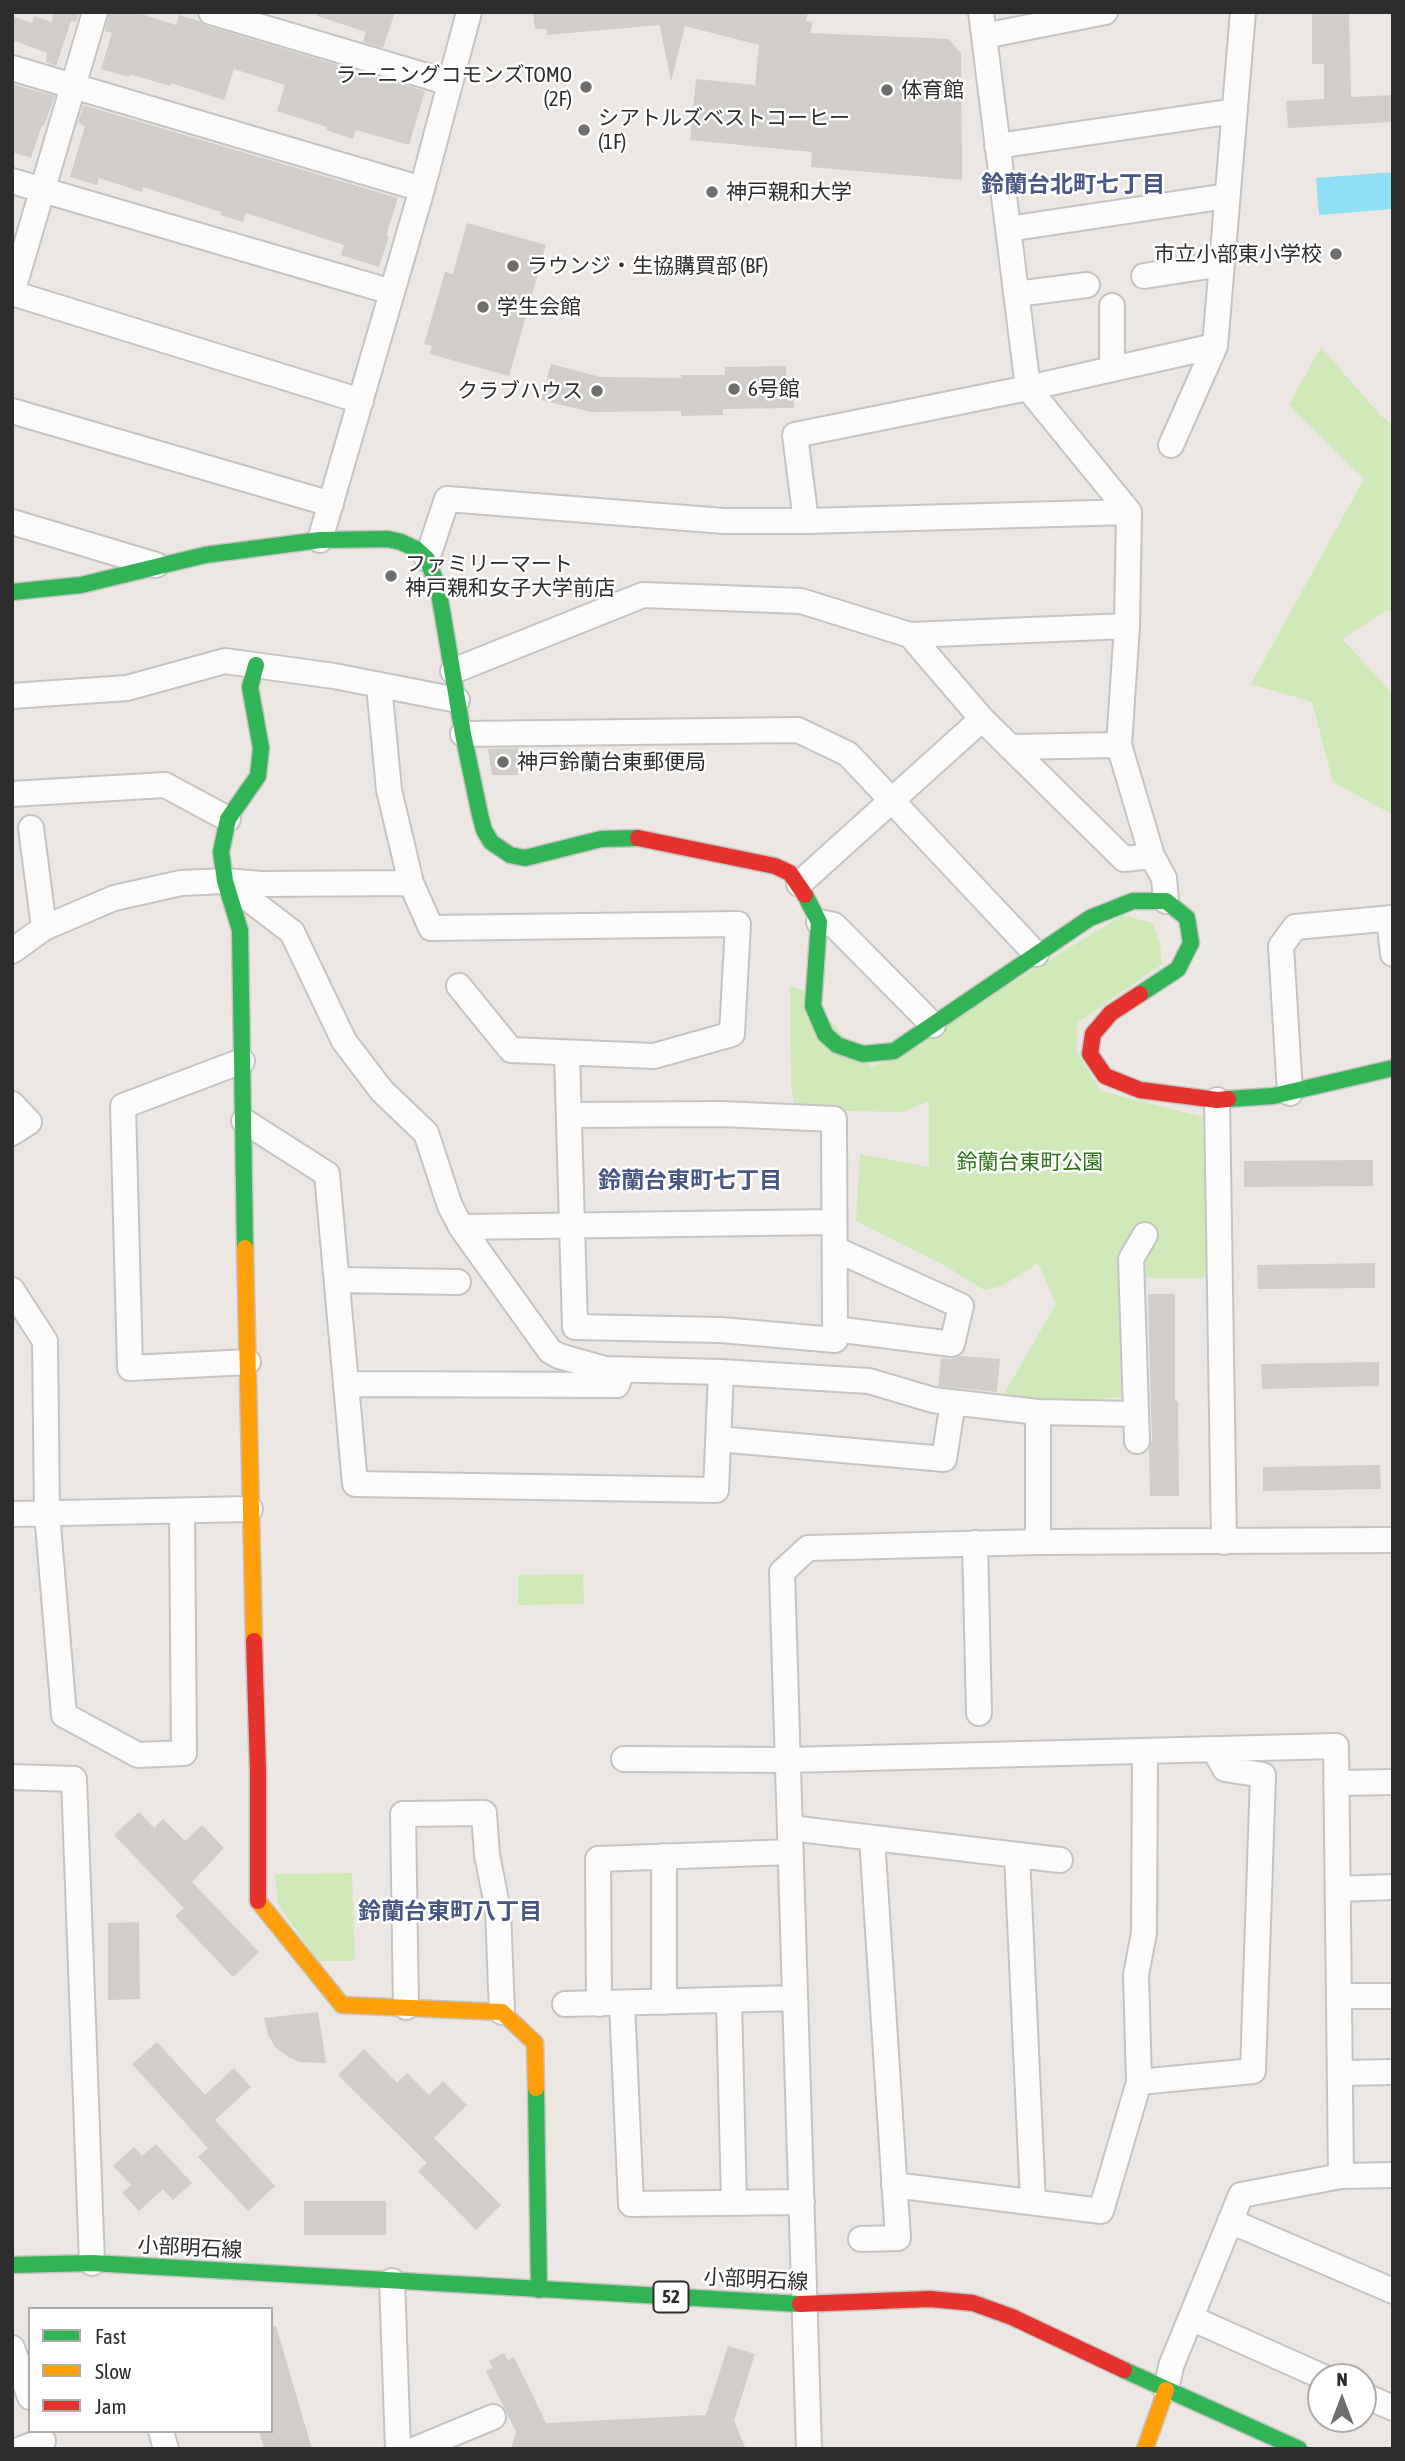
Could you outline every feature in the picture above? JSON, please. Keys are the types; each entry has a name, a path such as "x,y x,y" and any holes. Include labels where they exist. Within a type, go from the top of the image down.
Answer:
{"street":[{"path":"94,12 12,293 361,401"},
{"path":"211,12 450,83"},
{"path":"320,540 422,189 469,12"},
{"path":"1105,12 982,24 1028,388 1129,512 1128,626 1119,745 1152,856 1164,878 1166,901"},
{"path":"1171,445 1214,346 1243,12"},
{"path":"12,68 422,189"},
{"path":"997,146 1235,111"},
{"path":"12,181 392,292"},
{"path":"1008,229 1227,196"},
{"path":"1144,276 1222,264"},
{"path":"1016,294 1087,285"},
{"path":"1112,306 1112,369"},
{"path":"806,522 795,435 1028,388 1214,346"},
{"path":"12,411 331,504"},
{"path":"427,559 447,499 724,521 806,522 1129,512"},
{"path":"12,522 160,566"},
{"path":"12,592 81,586 205,555 320,540 388,539 416,549 427,559 439,587 463,734 484,830 491,842 510,855 525,858 601,839 637,838 775,866 790,873 799,884 819,922 813,1006 825,1034 837,1045 863,1054 894,1051 1090,918 1133,901 1166,901 1187,918 1191,943 1178,968 1111,1013 1093,1034 1090,1054 1105,1076 1140,1090 1217,1100 1273,1096 1393,1069"},
{"path":"453,671 643,595 801,601 910,635 1128,626"},
{"path":"910,635 982,719 1124,859 1152,856"},
{"path":"12,696 127,688 225,661 457,700"},
{"path":"256,665 250,687 261,748 258,776 228,819 221,852 225,881 240,930 250,1509 258,1771 258,1900 342,2005 502,2012 535,2043 539,2290"},
{"path":"379,685 389,790 411,883 431,928 738,924 732,1034 654,1056 511,1050 459,986"},
{"path":"799,884 982,719"},
{"path":"463,734 798,730 848,754 1036,954"},
{"path":"1010,747 1119,745"},
{"path":"12,794 166,785 228,819"},
{"path":"31,828 44,929"},
{"path":"225,881 292,932 344,1041 382,1091 426,1133 450,1206 461,1227 550,1351 605,1369 721,1372 869,1381 953,1402 1038,1412 1136,1414"},
{"path":"12,951 44,929 114,898 181,883 411,883"},
{"path":"1290,1093 1281,946 1295,927 1391,918 1393,954"},
{"path":"819,922 834,925 933,1025"},
{"path":"567,1054 575,1327 721,1331 835,1340 834,1119 721,1114 570,1115"},
{"path":"242,1061 123,1106 130,1368 248,1362"},
{"path":"1217,1100 1224,1542"},
{"path":"12,1104 29,1122 12,1133"},
{"path":"244,1121 327,1174 355,1484 716,1490 721,1372"},
{"path":"461,1227 833,1222"},
{"path":"1137,1441 1131,1259 1145,1235"},
{"path":"835,1249 961,1306 952,1344 835,1329"},
{"path":"337,1280 458,1282"},
{"path":"12,1290 45,1341 47,1513 64,1715 138,1755 184,1753 182,1510"},
{"path":"346,1384 617,1385 622,1369"},
{"path":"718,1439 944,1459 953,1402"},
{"path":"1038,1412 1038,1542"},
{"path":"12,1514 250,1509"},
{"path":"809,2449 782,1572 808,1548 1038,1542 1393,1540"},
{"path":"975,1543 979,1713"},
{"path":"624,1759 788,1760 1336,1746 1342,2073 1341,2176"},
{"path":"1139,2082 1253,2071 1263,1775 1225,1769 1214,1749"},
{"path":"894,2185 1101,2211 1139,2082 1136,1975 1144,1933 1144,1751"},
{"path":"12,1777 74,1779 92,2263"},
{"path":"1336,1783 1393,1782"},
{"path":"406,2007 403,1814 484,1813 487,1855 498,1910 502,2012"},
{"path":"861,2239 898,2238 872,1838"},
{"path":"802,2202 631,2204 598,1859 664,1856 791,1840 872,1838 1060,1860"},
{"path":"1017,1855 1033,2202"},
{"path":"664,1856 664,2002"},
{"path":"1338,1889 1393,1887"},
{"path":"1340,1996 1393,1996"},
{"path":"565,2004 795,1998"},
{"path":"729,2000 734,2203"},
{"path":"1342,2073 1393,2072"},
{"path":"1145,2449 1166,2390 1171,2366 1241,2195 1341,2176 1393,2175"},
{"path":"1230,2221 1393,2291"},
{"name":"小部明石線","path":"12,2265 92,2263 805,2304 930,2299 973,2304 1012,2317 1299,2449"},
{"path":"398,2449 400,2281"},
{"path":"400,2281 415,2449 493,2417"},
{"path":"1191,2318 1307,2370"},
{"path":"21,2360 28,2389"}],"green space":[{"path":"1321,347 1381,416 1393,425 1393,614 1387,610 1342,639 1393,694 1393,815 1333,782 1312,702 1251,684 1364,479 1289,405"},
{"name":"鈴蘭台東町公園","path":"1123,915 1153,923 1161,949 1161,965 1077,1023 1077,1052 1101,1091 1203,1117 1207,1278 1125,1278 1128,1396 1060,1404 1004,1394 1056,1304 1038,1263 1002,1286 984,1290 946,1266 856,1221 860,1154 929,1167 929,1101 902,1112 795,1110 791,1083 790,986 803,990 872,1068"},
{"path":"583,1574 584,1604 518,1605 518,1575"},
{"path":"352,1873 355,1961 318,1961 278,1905 275,1874"}],"water":[{"path":"1393,172 1393,209 1319,215 1316,178"}],"building":[{"path":"53,12 79,12 76,22 71,21 56,66 46,62 47,53 12,40 12,16 32,23 34,16 52,22"},
{"path":"109,12 135,12 176,25 179,15 207,26 425,91 409,145 356,130 353,139 326,130 327,127 277,111 285,85 234,69 224,100 171,83 170,86 101,69 112,33 105,31"},
{"path":"318,12 395,12 383,48 363,42 366,32 317,16"},
{"path":"533,12 808,12 806,21 813,22 810,33 949,39 961,54 962,180 811,167 812,152 690,140 696,79 755,85 759,45 685,26 671,81 659,22 659,25 547,35 547,29 535,29"},
{"path":"1312,12 1349,12 1351,97 1393,95 1393,122 1288,128 1286,101 1324,99 1324,64 1312,64"},
{"path":"12,84 55,96 31,158 12,152"},
{"path":"83,105 398,198 379,267 341,255 344,245 246,213 243,222 220,215 221,212 143,187 142,192 99,178 97,185 70,177 85,126 78,123"},
{"path":"467,223 546,245 509,376 430,354 432,346 424,344 445,272 453,274"},
{"path":"551,364 600,377 681,378 681,375 725,375 725,367 786,366 786,380 794,380 794,408 723,409 723,415 681,416 681,411 591,412 541,400"},
{"path":"518,748 518,775 492,775 488,749"},
{"path":"1373,1160 1373,1186 1244,1187 1244,1161"},
{"path":"1375,1263 1375,1288 1258,1289 1257,1265"},
{"path":"1148,1294 1175,1294 1175,1401 1178,1401 1179,1496 1150,1496 1149,1449 1152,1441"},
{"path":"960,1356 1000,1359 997,1392 938,1386 941,1358"},
{"path":"1379,1362 1379,1386 1262,1389 1261,1364"},
{"path":"1380,1465 1381,1489 1263,1491 1263,1467"},
{"path":"139,1812 154,1828 163,1819 185,1841 202,1825 224,1848 192,1882 259,1952 233,1977 175,1916 184,1908 114,1835"},
{"path":"139,1922 140,1999 108,2000 108,1923"},
{"path":"318,2012 326,2063 299,2062 275,2047 268,2035 264,2018"},
{"path":"157,2042 205,2095 234,2068 251,2087 215,2120 275,2186 248,2211 198,2157 208,2148 132,2064"},
{"path":"364,2049 397,2083 407,2073 429,2095 443,2081 467,2105 434,2138 501,2205 476,2230 418,2171 427,2163 338,2075"},
{"path":"156,2144 192,2183 173,2200 163,2189 139,2211 122,2193 131,2185 113,2166 134,2147 142,2156"},
{"path":"304,2201 386,2201 386,2235 304,2235"},
{"path":"276,2326 312,2449 264,2449 260,2433 273,2433 273,2327"},
{"path":"728,2346 755,2354 734,2421 746,2449 511,2449 516,2432 486,2371 493,2368 489,2361 504,2353 508,2361 514,2357 546,2423 706,2415"}],"traffic: fast":[{"path":"12,592 81,585 205,555 320,540 388,539 401,542 416,549 427,559 438,587 463,734 480,815 491,842 510,855 525,858 601,839 638,838"},
{"path":"245,1248 240,930 225,881 221,852 228,819 258,776 261,748 250,687 256,665"},
{"path":"805,895 819,922 813,1006 825,1034 837,1045 863,1054 894,1051 1090,918 1133,901 1166,901 1187,918 1191,943 1178,969 1140,994"},
{"path":"1228,1099 1273,1096 1393,1068"},
{"path":"536,2088 539,2290"},
{"path":"12,2265 92,2263 800,2304"},
{"path":"1124,2370 1299,2449"}],"traffic: slow":[{"path":"245,1248 254,1641"},
{"path":"258,1901 342,2005 502,2012 535,2043 536,2088"},
{"path":"1145,2449 1166,2390"}],"traffic: jam":[{"path":"638,838 775,866 790,873 805,895"},
{"path":"1140,994 1111,1013 1093,1034 1090,1054 1105,1076 1140,1090 1217,1100 1228,1099"},
{"path":"254,1641 258,1901"},
{"path":"800,2304 930,2299 973,2303 1012,2317 1124,2370"}],"place":[{"name":"ラーニングコモンズTOMO (2F)","path":"586,87"},
{"name":"体育館","path":"887,90"},
{"name":"シアトルズベストコーヒー (1F)","path":"584,130"},
{"name":"神戸親和大学","path":"712,192"},
{"name":"市立小部東小学校","path":"1336,254"},
{"name":"ラウンジ・生協購買部 (BF)","path":"513,266"},
{"name":"学生会館","path":"483,307"},
{"name":"6号館","path":"734,389"},
{"name":"クラブハウス","path":"597,391"},
{"name":"ファミリーマート 神戸親和女子大学前店","path":"391,576"},
{"name":"神戸鈴蘭台東郵便局","path":"503,762"}],"district":[{"name":"鈴蘭台北町七丁目","path":"1073,185"},
{"name":"鈴蘭台東町七丁目","path":"690,1181"},
{"name":"鈴蘭台東町八丁目","path":"450,1912"}]}
